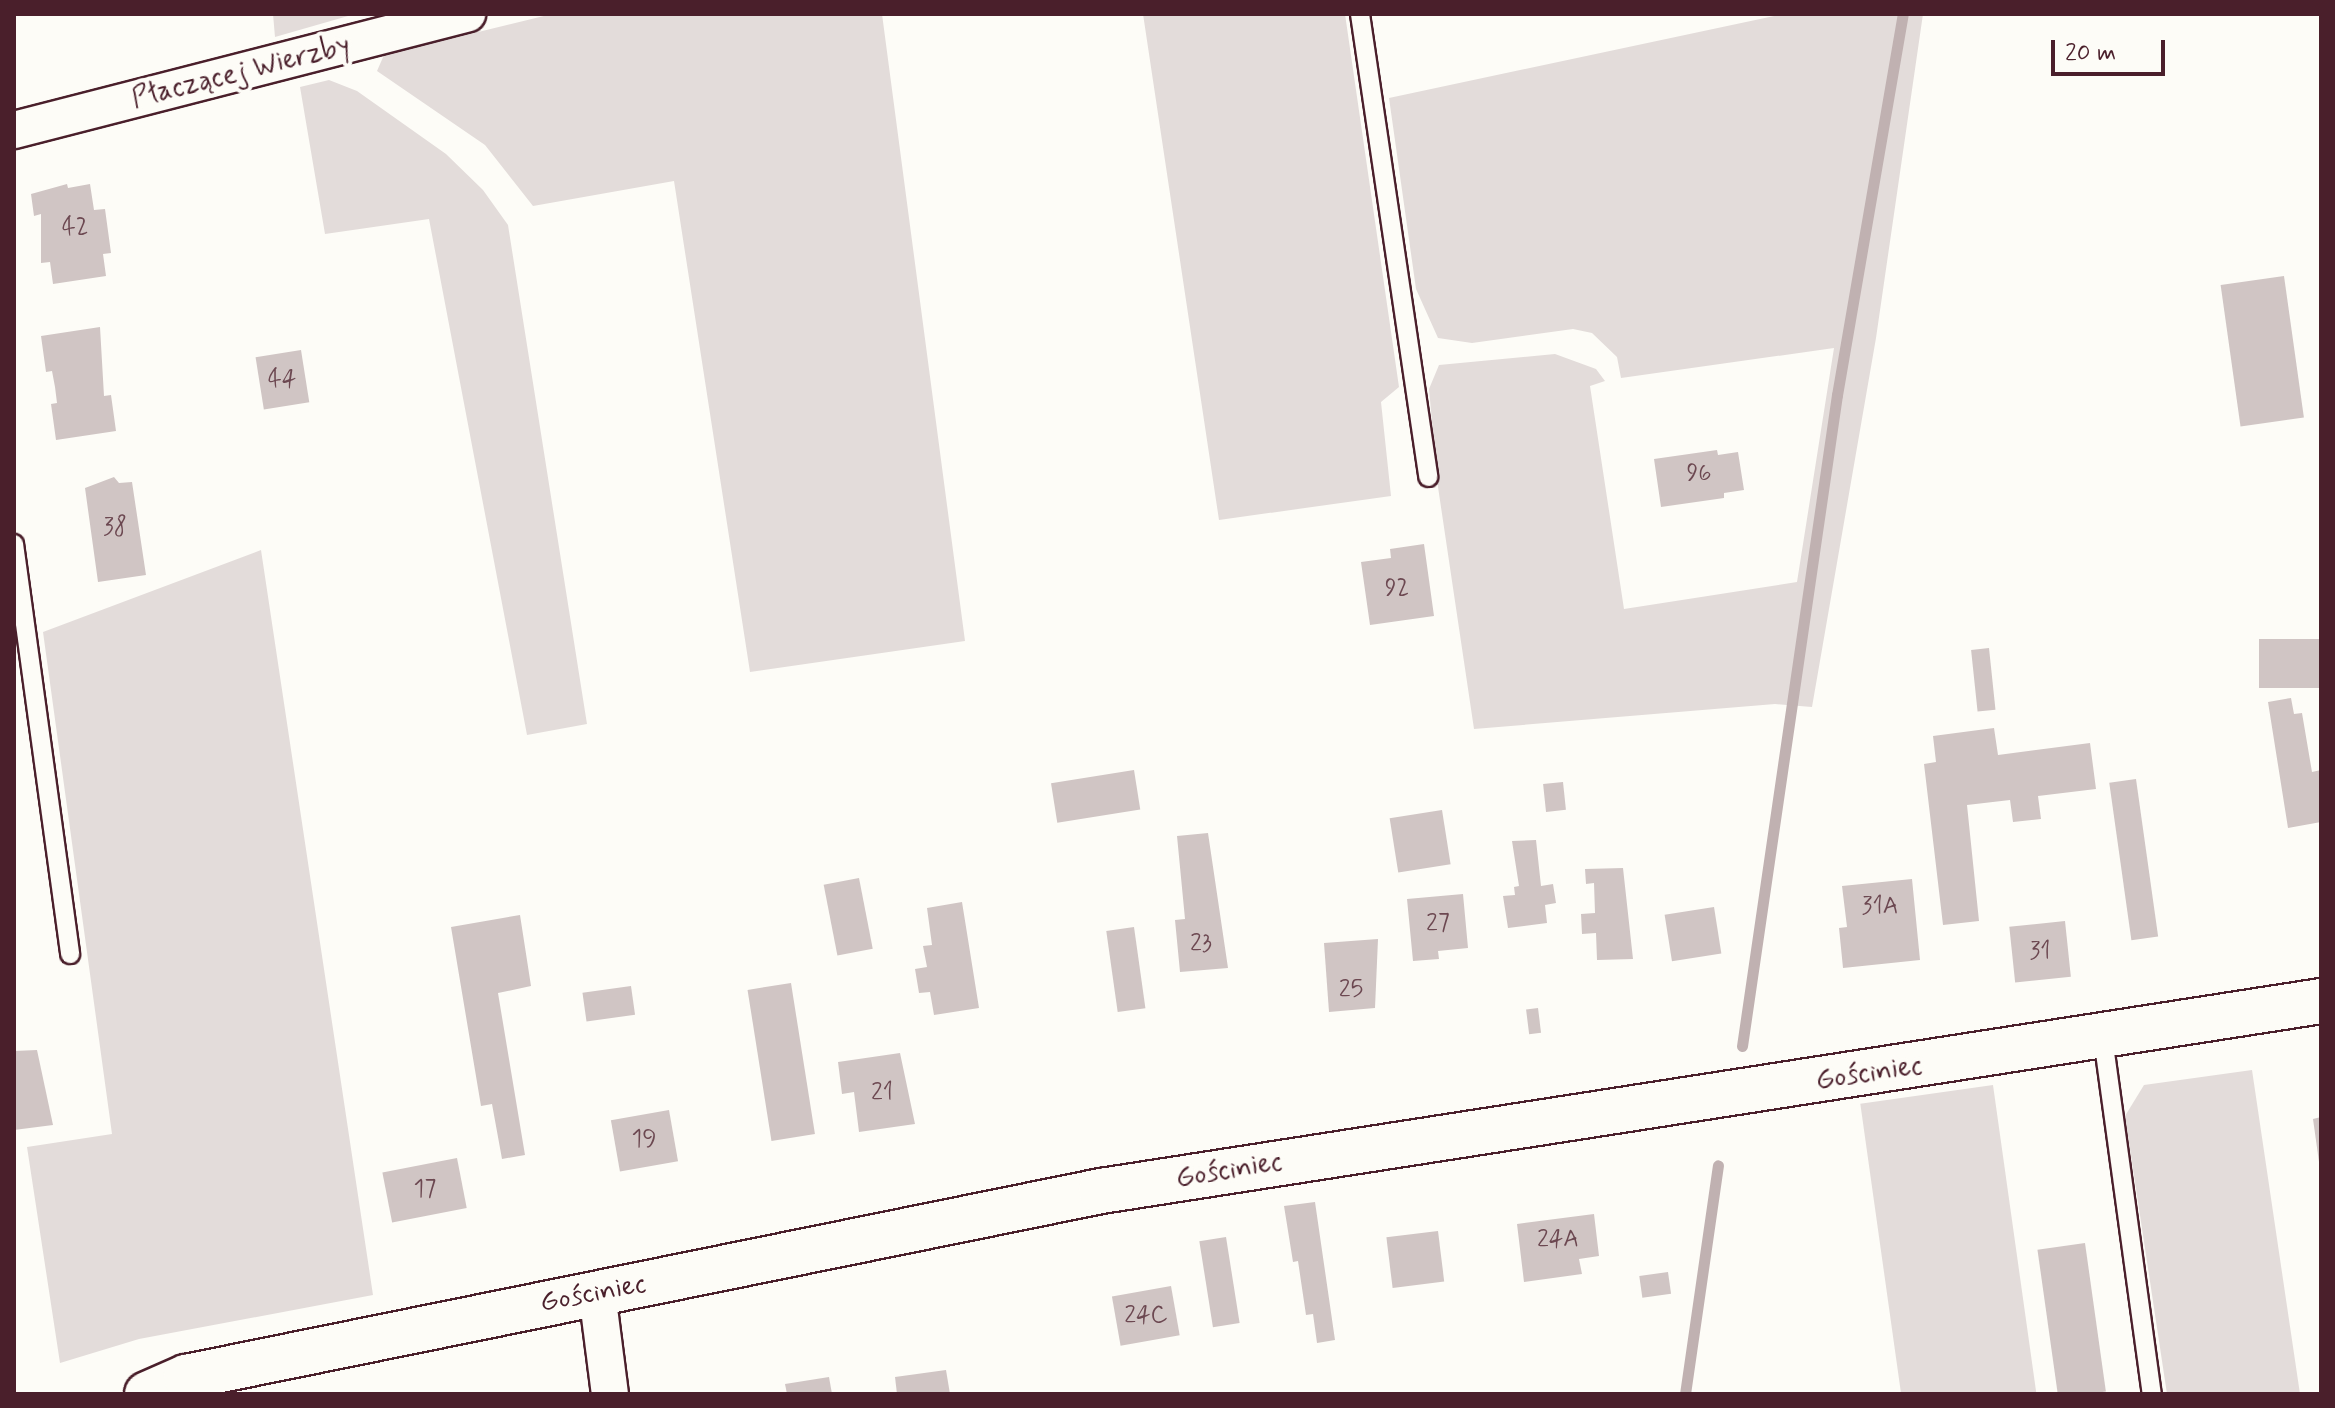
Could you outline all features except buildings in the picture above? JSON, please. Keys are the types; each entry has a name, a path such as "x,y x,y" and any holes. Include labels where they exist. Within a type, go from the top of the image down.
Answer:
{"street":[{"name":"Płaczącej Wierzby","path":"14,130 467,14"},
{"name":"Gościniec","path":"147,1394 186,1377 1101,1191 2103,1038 2321,1001"},
{"path":"597,1293 610,1394"}],"lane":[{"path":"1360,14 1428,477"},
{"path":"14,544 70,954"},
{"path":"2103,1038 2152,1394"}],"shaded area":[{"path":"273,14 355,14 275,37"},
{"path":"552,14 882,14 965,641 750,672 674,181 533,206 485,145 377,71 384,55"},
{"path":"1143,14 1345,14 1399,387 1381,402 1391,496 1219,520"},
{"path":"1783,14 1923,14 1876,338 1812,707 1775,704 1474,729 1438,487 1429,389 1439,365 1555,354 1596,369 1605,381 1590,386 1624,609 1797,582 1834,348 1621,378 1617,357 1592,333 1573,329 1472,343 1438,338 1416,289 1389,98"},
{"path":"329,80 357,91 446,154 483,190 508,225 587,724 527,735 429,219 325,234 300,87"},
{"path":"261,550 373,1295 139,1339 60,1363 27,1147 112,1134 43,632"},
{"path":"2252,1070 2300,1394 2167,1394 2125,1116 2144,1085"},
{"path":"1993,1085 2036,1394 1901,1394 1860,1104"}],"waterway":[{"path":"1742,1046 1837,395 1903,14"},
{"path":"1685,1394 1718,1165"}]}
